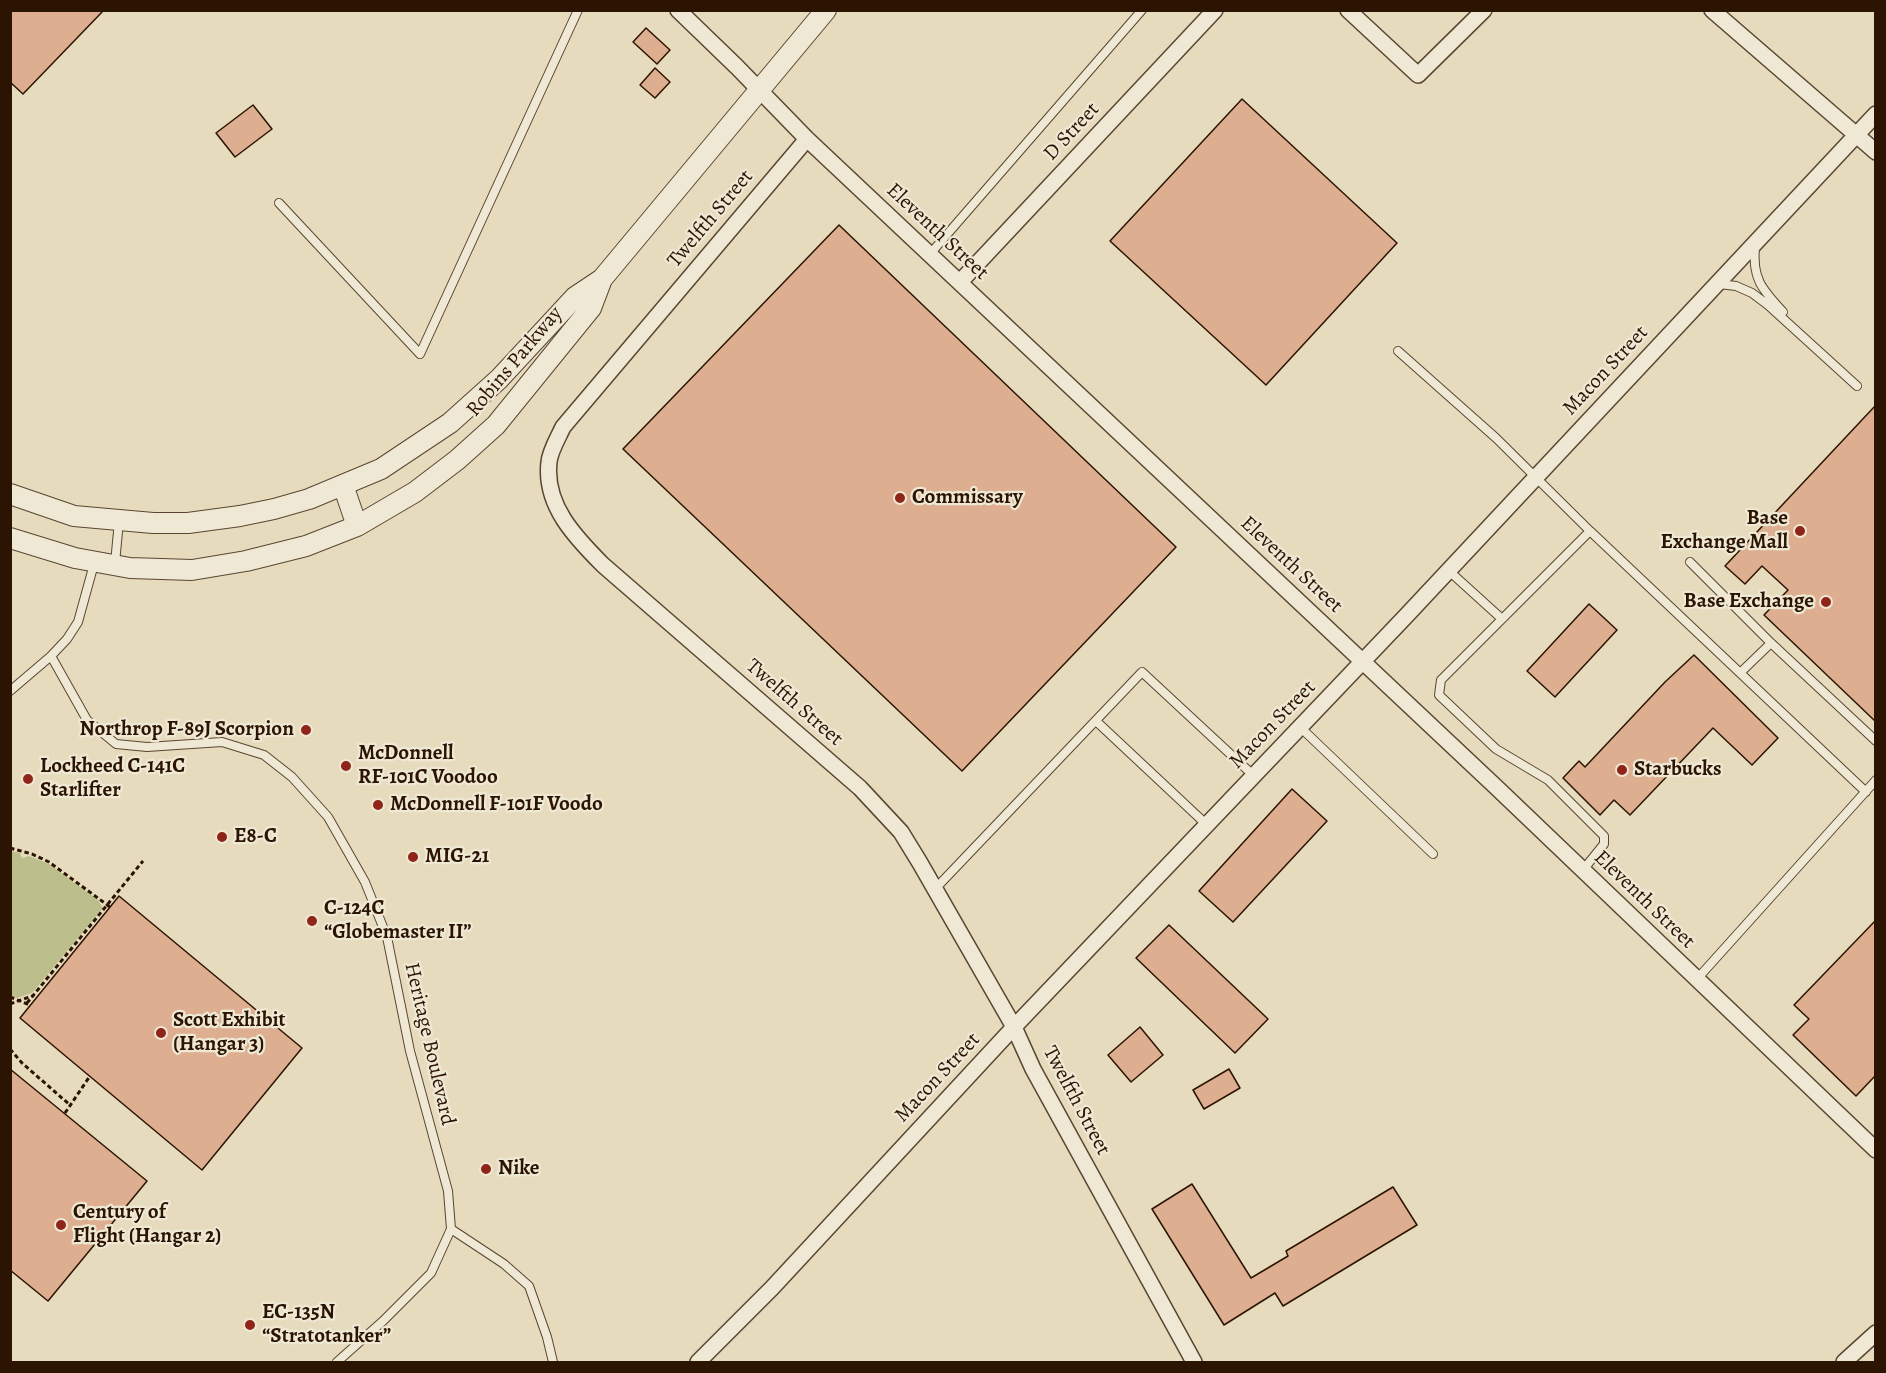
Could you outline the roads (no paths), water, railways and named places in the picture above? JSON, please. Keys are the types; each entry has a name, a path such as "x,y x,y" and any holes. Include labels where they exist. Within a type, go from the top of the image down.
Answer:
{"street":[{"name":"Eleventh Street","path":"678,10 807,139 1583,870 1875,1150"},
{"name":"Robins Parkway","path":"10,494 74,516 153,523 188,523 274,509 309,499 381,469 450,423 499,379 575,297 602,279 826,10"},
{"name":"D Street","path":"960,282 1215,10"},
{"path":"1348,10 1418,75 1484,10"},
{"path":"1712,10 1875,152"},
{"name":"Macon Street","path":"698,1362 772,1288 1014,1027 1363,662 1875,114"},
{"name":"Twelfth Street","path":"807,139 563,427 549,460 550,493 573,533 603,565 861,788 901,832 1014,1027 1033,1069 1194,1362"},
{"name":"Robins Parkway","path":"10,538 75,558 130,568 192,570 246,561 306,546 357,526 415,492 496,425 591,308 602,279"},
{"path":"464,410 483,437"},
{"path":"343,485 357,526"},
{"path":"1844,1362 1875,1333"}],"lane":[{"path":"279,203 420,354 578,10"},
{"path":"930,254 1142,10"},
{"path":"1755,244 1753,265 1759,282 1804,336"},
{"path":"1718,283 1736,286 1752,293 1804,336 1857,386"},
{"path":"1398,351 1496,438 1590,531 1866,792"},
{"path":"115,565 119,520"},
{"path":"1583,870 1604,844 1604,836 1548,780 1496,749 1438,695 1441,680 1590,531"},
{"path":"10,691 51,656 67,639 78,622 94,561"},
{"path":"1690,562 1771,643 1875,741"},
{"path":"1448,570 1502,619"},
{"path":"1740,673 1771,643"},
{"name":"Heritage Boulevard","path":"51,656 87,720 116,744 147,747 222,742 264,755 292,777 328,817 365,882 387,937 410,1051 448,1191 452,1229"},
{"path":"935,889 1142,672 1254,776"},
{"path":"1096,721 1207,825"},
{"path":"1300,727 1433,854"},
{"path":"1697,979 1875,780"},
{"path":"337,1362 383,1321 431,1273 452,1229 504,1264 529,1286 547,1337 553,1362"}],"place":[{"name":"Commissary","path":"900,498"},
{"name":"Base Exchange Mall","path":"1800,531"},
{"name":"Base Exchange","path":"1826,602"},
{"name":"Northrop F-89J Scorpion","path":"306,730"},
{"name":"McDonnell RF-101C Voodoo","path":"346,766"},
{"name":"Starbucks","path":"1622,770"},
{"name":"Lockheed C-141C Starlifter","path":"28,779"},
{"name":"McDonnell F-101F Voodo","path":"378,805"},
{"name":"E8-C","path":"222,837"},
{"name":"MIG-21","path":"413,857"},
{"name":"C-124C “Globemaster II”","path":"312,921"},
{"name":"Scott Exhibit (Hangar 3)","path":"161,1033"},
{"name":"Nike","path":"486,1169"},
{"name":"Century of Flight (Hangar 2)","path":"61,1225"},
{"name":"EC-135N “Stratotanker”","path":"250,1325"}]}
